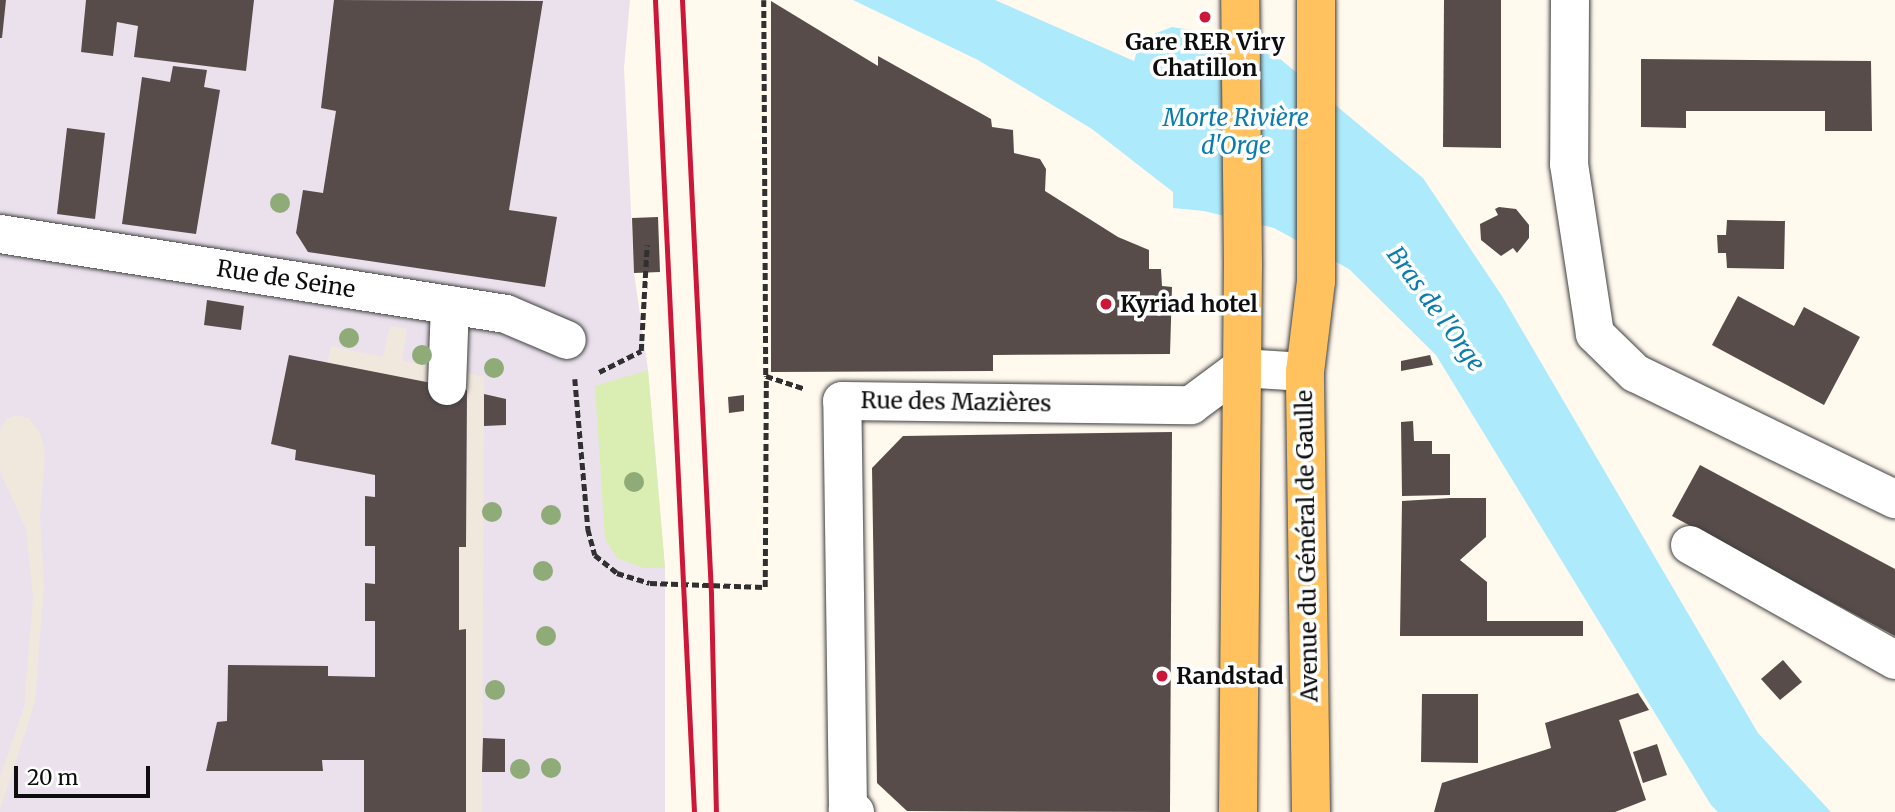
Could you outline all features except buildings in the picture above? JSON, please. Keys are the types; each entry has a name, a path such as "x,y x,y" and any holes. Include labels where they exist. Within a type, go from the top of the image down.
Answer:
{"main road":[{"path":"1238,812 1243,266 1240,0"},
{"name":"Avenue du Général de Gaulle","path":"1311,812 1305,372 1316,281 1316,0"}],"street":[{"path":"1570,0 1569,164 1595,334 1635,373 1895,499"},
{"name":"Rue de Seine","path":"0,233 506,314 567,340"},
{"path":"447,386 450,305"},
{"path":"1241,368 1305,372"},
{"name":"Rue des Mazières","path":"855,812 848,809 842,401 936,386 1191,405 1241,368"},
{"path":"1690,545 1895,660"}],"path":[{"path":"567,340 576,383 588,529 596,555 617,573 650,583 765,587 767,17 764,0"},
{"path":"576,383 641,351 647,245"},
{"path":"766,376 842,401"}],"shaded area":[{"path":"0,0 630,0 624,68 634,273 648,370 665,568 665,812 0,812"},
{"path":"390,326 407,329 402,361 430,366 434,335 468,339 467,373 484,377 482,812 466,812 466,630 459,630 459,547 466,546 467,391 327,363 331,346 383,357"},
{"path":"18,415 29,418 40,433 45,452 40,518 44,585 35,702 0,809 0,777 24,707 33,597 26,529 0,471 0,431 7,418"}],"green space":[{"path":"648,370 665,568 644,568 617,558 605,539 595,386"}],"water":[{"name":"Morte Rivière d'Orge","path":"853,0 995,0 1134,61 1141,39 1172,27 1211,33 1279,58 1423,178 1502,296 1758,733 1831,812 1718,812 1711,805 1436,355 1349,269 1274,228 1204,211 1173,208 1173,192 1092,129 978,60"}],"railway":[{"path":"655,0 694,812"},
{"path":"682,0 711,594 716,812"}],"place":[{"name":"Gare RER Viry Chatillon","path":"1205,17"},
{"name":"Kyriad hotel","path":"1106,304"},
{"name":"Randstad","path":"1162,676"}],"water label":[{"name":"Bras de l'Orge","path":"1436,309"}]}
